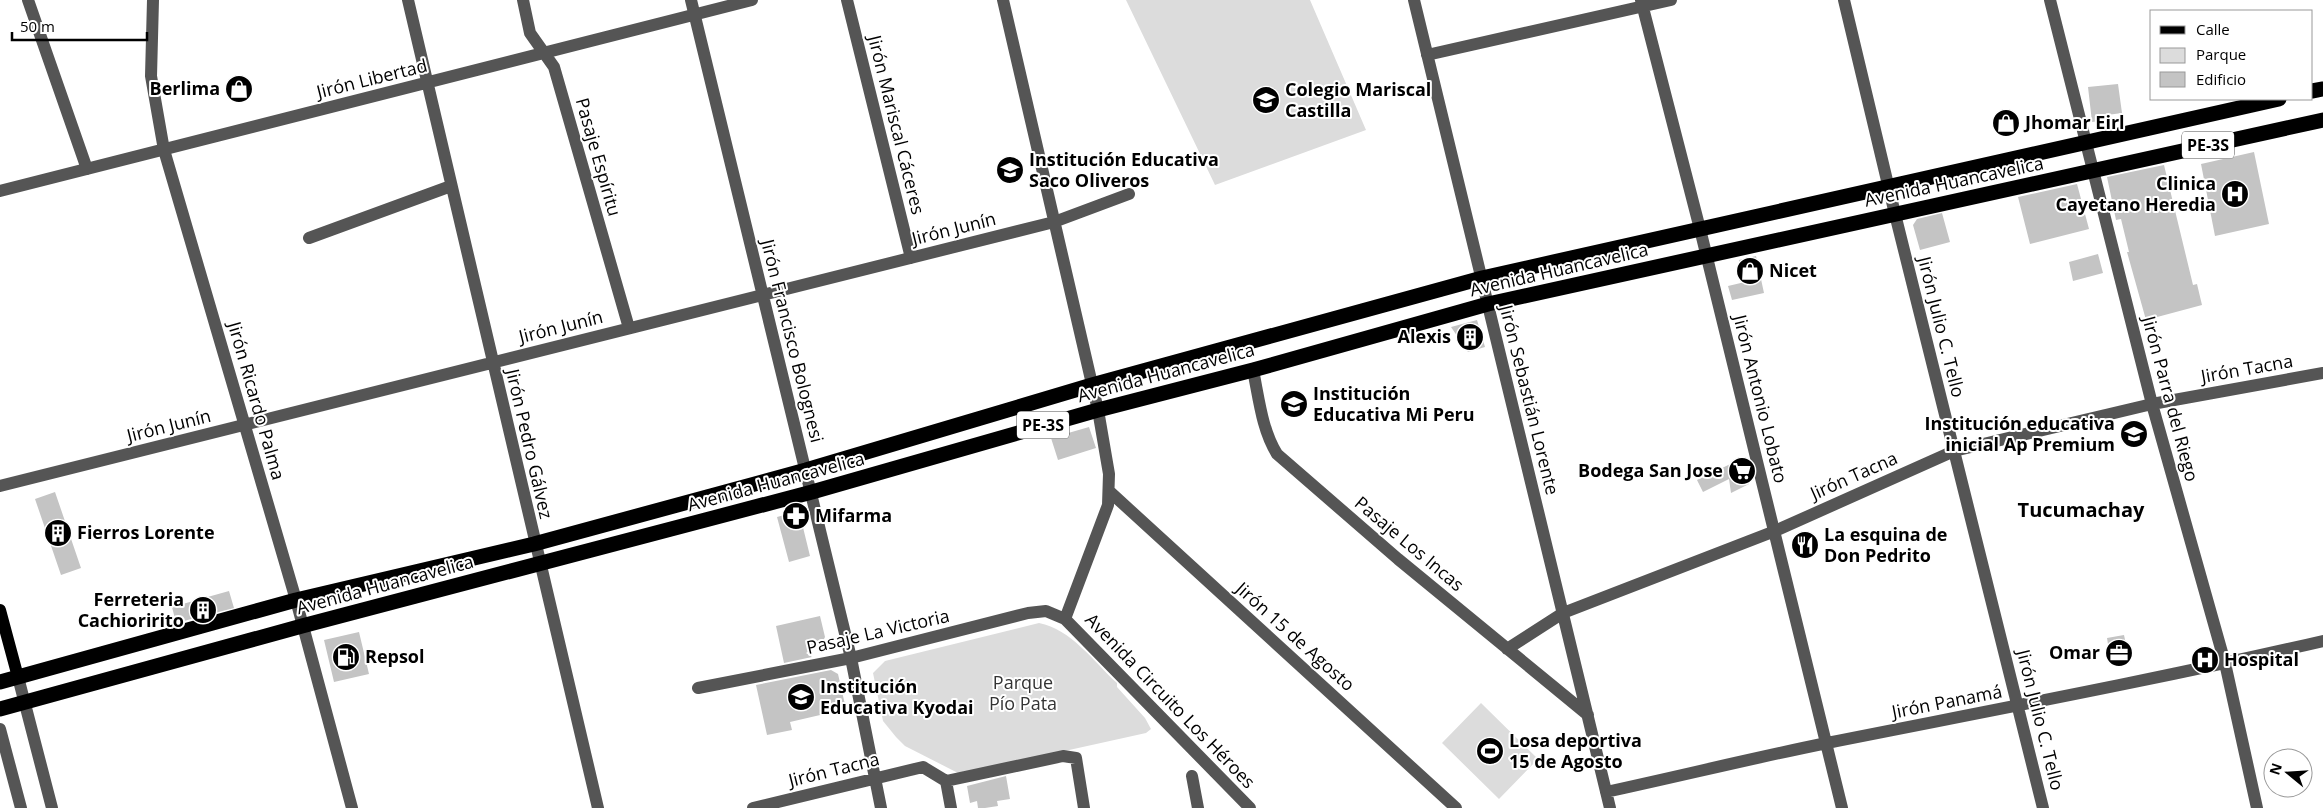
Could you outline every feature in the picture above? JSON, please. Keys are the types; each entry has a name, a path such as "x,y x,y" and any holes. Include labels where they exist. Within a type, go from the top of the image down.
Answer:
{"highway":[{"name":"Avenida Huancavelica","path":"0,682 296,600 534,544 806,470 1092,385 1482,278 2275,100"},
{"name":"Avenida Huancavelica","path":"0,709 302,626 812,492 1098,410 1253,370 1488,304 2323,120"}],"main road":[{"path":"0,610 18,677"}],"street":[{"path":"28,0 87,169"},
{"name":"Jirón Ricardo Palma","path":"153,0 151,76 164,150 296,600 352,808"},
{"name":"Jirón Pedro Gálvez","path":"408,0 534,544 598,808"},
{"name":"Pasaje Espíritu","path":"523,0 530,33 554,67 629,328"},
{"name":"Jirón Francisco Bolognesi","path":"691,0 812,492 851,658 881,808"},
{"name":"Jirón Libertad","path":"0,191 752,0"},
{"name":"Jirón Mariscal Cáceres","path":"847,0 911,258"},
{"path":"1003,0 1098,410 1110,491 1108,505 1065,618"},
{"name":"Jirón Sebastián Lorente","path":"1414,0 1610,808"},
{"path":"1427,55 1642,3 1671,0"},
{"name":"Jirón Julio C. Tello","path":"1844,0 1888,187 2043,808"},
{"name":"Jirón Parra del Riego","path":"2050,0 2152,404 2225,664 2257,808"},
{"name":"Jirón Antonio Lobato","path":"1642,3 1707,256 1842,808"},
{"path":"309,238 451,186"},
{"name":"Jirón Junín","path":"0,486 1054,222 1129,194"},
{"name":"Pasaje Los Incas","path":"1253,370 1264,426 1277,454 1398,559 1588,715"},
{"name":"Jirón Tacna","path":"1507,649 1563,613 1775,530 1954,452 2152,404 2323,373"},
{"name":"Jirón 15 de Agosto","path":"1110,491 1456,808"},
{"name":"Pasaje La Victoria","path":"698,688 851,658 1028,613 1046,611 1065,618"},
{"name":"Avenida Circuito Los Héroes","path":"1065,618 1250,808"},
{"name":"Jirón Panamá","path":"1606,792 1827,743 2225,664 2323,641"},
{"path":"18,677 52,808"},
{"path":"0,729 22,808"},
{"path":"951,808 946,781 1063,756 1076,758 1084,808"},
{"name":"Jirón Tacna","path":"753,808 923,767 946,781"},
{"path":"1192,776 1198,808"}],"green space":[{"path":"1126,0 1310,0 1366,130 1215,185"},
{"name":"Parque Pío Pata","path":"1039,623 1051,626 1081,647 1117,683 1117,687 1145,718 1151,729 1146,733 960,774 905,746 883,721 873,673 885,661"},
{"name":"Losa deportiva 15 de Agosto","path":"1481,703 1538,759 1499,799 1442,743"}],"building":[{"path":"2118,84 2122,113 2107,115 2107,120 2092,122 2088,87"},
{"name":"Clinica Cayetano Heredia","path":"2254,152 2269,224 2215,236 2201,164"},
{"path":"2164,165 2193,285 2197,284 2202,305 2146,320 2127,252 2129,252 2121,219 2116,220 2107,177"},
{"path":"2077,184 2089,229 2030,244 2018,197"},
{"path":"1942,213 1950,242 1920,250 1913,225 1917,219"},
{"path":"2098,254 2103,273 2073,281 2069,262"},
{"name":"Nicet","path":"1756,256 1764,293 1732,300 1728,286 1745,282 1739,260"},
{"name":"Alexis","path":"1477,320 1485,347 1468,352 1451,327"},
{"path":"1089,427 1096,448 1058,460 1051,438"},
{"path":"1745,457 1749,484 1731,493 1729,479 1703,492 1697,480"},
{"name":"Fierros Lorente","path":"55,492 81,568 61,575 35,499"},
{"path":"799,511 810,556 789,562 777,517"},
{"name":"Ferreteria Cachioririto","path":"229,591 234,608 176,623 172,607"},
{"path":"820,616 825,637 822,643 806,653 812,657 784,663 776,626"},
{"name":"Repsol","path":"359,632 369,674 334,682 324,640"},
{"path":"2124,635 2128,654 2110,657 2107,638"},
{"name":"Institución Educativa Kyodai","path":"831,670 838,674 846,709 790,722 792,730 767,735 756,685"},
{"path":"1006,776 1010,799 997,801 998,806 985,808 978,808 977,801 970,803 967,786"}],"place":[{"name":"Berlima","path":"239,89"},
{"name":"Colegio Mariscal Castilla","path":"1266,100"},
{"name":"Jhomar Eirl","path":"2006,123"},
{"name":"Institución Educativa Saco Oliveros","path":"1010,170"},
{"name":"Clinica Cayetano Heredia","path":"2235,194"},
{"name":"Nicet","path":"1750,271"},
{"name":"Alexis","path":"1470,337"},
{"name":"Institución Educativa Mi Peru","path":"1294,404"},
{"name":"Institución educativa inicial Ap Premium","path":"2134,434"},
{"name":"Bodega San Jose","path":"1742,471"},
{"name":"Mifarma","path":"796,516"},
{"name":"Fierros Lorente","path":"58,533"},
{"name":"La esquina de Don Pedrito","path":"1805,545"},
{"name":"Ferreteria Cachioririto","path":"203,610"},
{"name":"Omar","path":"2119,653"},
{"name":"Repsol","path":"346,657"},
{"name":"Hospital","path":"2205,660"},
{"name":"Institución Educativa Kyodai","path":"801,697"},
{"name":"Losa deportiva 15 de Agosto","path":"1490,751"}],"district":[{"name":"Tucumachay","path":"2081,510"}]}
